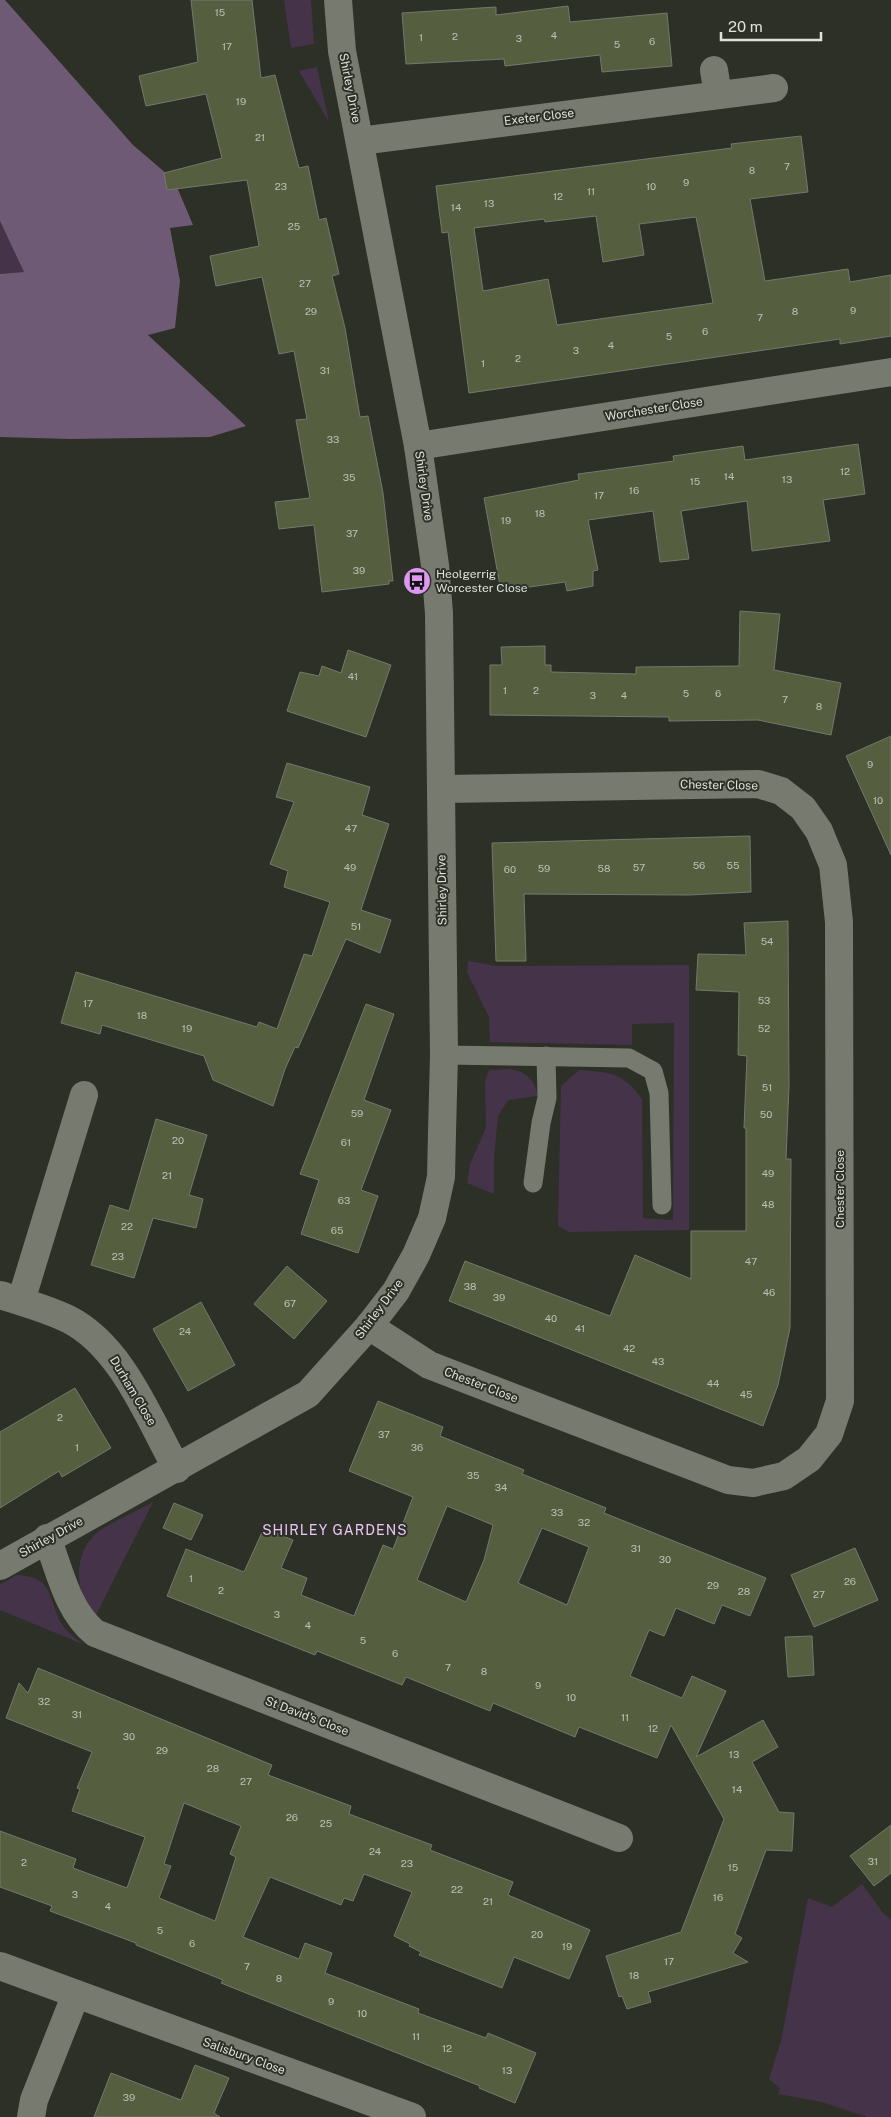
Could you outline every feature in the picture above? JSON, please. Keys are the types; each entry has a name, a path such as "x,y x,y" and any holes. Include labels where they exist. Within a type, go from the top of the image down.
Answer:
{"street":[{"name":"Shirley Drive","path":"0,1566 47,1538 177,1468 308,1394 369,1326 396,1291 416,1255 432,1218 440,1177 444,1055 442,789 439,614 436,565 418,446 342,51 338,0"},
{"name":"Exeter Close","path":"360,141 716,82 774,88"},
{"name":"Worchester Close","path":"418,446 891,372"},
{"name":"Chester Close","path":"369,1326 430,1365 728,1480 754,1482 784,1476 809,1459 829,1434 840,1401 839,922 833,864 819,831 803,808 788,796 781,791 758,784 442,789"},
{"name":"Durham Close","path":"84,1095 11,1298 69,1320 92,1335 114,1357 177,1468"},
{"name":"St David's Close","path":"47,1538 74,1609 83,1623 95,1633 619,1838"},
{"name":"Salisbury Close","path":"0,1966 412,2117"},
{"path":"31,2117 34,2100 76,1994"}],"lane":[{"path":"444,1055 629,1058 653,1071 659,1093 662,1205"},
{"path":"533,1182 541,1123 547,1098 546,1056"}],"shaded area":[{"path":"0,0 5,0 133,145 174,180 193,225 170,228 180,281 175,328 148,335 246,426 210,437 70,439 0,437 0,274 24,272 0,221"},
{"path":"284,0 311,0 314,44 291,48"},
{"path":"317,67 329,122 299,71"},
{"path":"0,221 25,272 0,274"},
{"path":"468,961 498,966 689,965 689,1230 569,1232 558,1226 561,1086 579,1070 608,1073 622,1079 642,1099 643,1218 673,1220 674,1023 632,1024 632,1045 490,1042 489,1017 467,972"},
{"path":"509,1069 521,1072 529,1077 538,1096 508,1100 498,1116 494,1158 494,1194 467,1183 470,1164 486,1128 485,1082 489,1070"},
{"path":"153,1502 96,1615 88,1606 80,1585 80,1561 84,1550 98,1532"},
{"path":"16,1575 28,1576 43,1583 62,1625 85,1645 0,1610 0,1585"},
{"path":"862,1884 883,1913 891,1920 891,2117 867,2117 822,2102 778,2094 780,2088 769,2079 781,2041 808,1898 832,1907"}],"building":[{"path":"191,0 252,0 261,78 275,75 299,168 308,166 319,220 326,218 339,274 332,276 345,328 360,417 368,416 383,493 393,581 389,581 389,584 322,592 314,525 279,529 275,502 310,498 296,420 307,419 294,351 279,354 262,277 216,286 210,256 259,246 247,180 167,190 164,173 222,158 206,94 146,106 139,76 198,62"},
{"path":"568,6 570,22 667,13 672,66 602,72 600,55 505,66 504,59 406,64 402,13 496,7 496,15"},
{"path":"801,136 808,192 750,199 765,281 848,269 850,282 891,275 891,336 840,344 840,339 469,393 448,232 442,233 436,186 732,148 731,144","holes":["596,216 603,262 644,255 639,224 696,217 713,303 557,325 548,279 483,291 474,228 544,219 545,222"]},
{"path":"858,444 865,494 823,500 830,541 752,551 747,501 681,511 689,559 660,562 653,511 588,520 598,570 593,571 593,586 567,591 565,582 501,591 484,498 579,480 578,474 674,461 673,456 743,446 745,460"},
{"path":"740,611 780,614 774,670 841,683 831,735 758,720 669,721 669,717 490,715 490,665 502,665 501,647 545,646 545,665 551,665 551,672 636,674 636,667 739,666"},
{"path":"348,650 391,665 366,737 287,711 300,672 319,676 322,666 341,673"},
{"path":"891,736 891,855 846,756"},
{"path":"287,763 370,787 362,815 389,824 361,910 391,920 380,953 346,939 298,1048 295,1047 285,1069 273,1106 213,1080 204,1056 102,1025 100,1034 61,1023 76,972 257,1027 259,1022 277,1029 304,954 312,956 330,902 284,887 288,871 270,864 294,802 276,797"},
{"path":"750,836 751,892 688,895 524,894 526,961 496,961 492,843"},
{"path":"788,921 789,1086 786,1159 791,1159 790,1328 778,1385 763,1426 449,1301 465,1261 610,1316 635,1255 691,1279 691,1231 746,1231 746,1128 744,1128 747,1056 738,1055 739,992 696,990 698,954 746,955 744,923"},
{"path":"366,1004 394,1014 364,1100 391,1110 361,1190 378,1196 358,1253 301,1234 319,1180 300,1174"},
{"path":"156,1119 207,1135 189,1195 203,1199 196,1228 153,1218 134,1278 91,1265 110,1205 129,1211"},
{"path":"287,1266 327,1301 294,1339 254,1304"},
{"path":"201,1302 235,1365 188,1391 153,1329"},
{"path":"75,1388 111,1448 62,1477 59,1471 0,1508 0,1432"},
{"path":"378,1401 443,1427 440,1436 524,1470 522,1474 606,1508 604,1513 766,1578 750,1616 722,1605 714,1624 676,1608 664,1636 649,1630 630,1676 682,1698 692,1676 726,1691 696,1757 763,1720 778,1747 752,1762 779,1812 794,1813 792,1851 766,1850 735,1934 742,1938 733,1953 748,1962 648,1992 651,2002 627,2009 622,1996 619,1997 606,1956 681,1932 724,1819 671,1725 657,1758 579,1727 575,1737 493,1703 490,1711 406,1677 402,1685 317,1651 315,1655 167,1596 186,1549 244,1572 264,1528 293,1540 281,1568 307,1578 301,1595 354,1616 383,1545 393,1549 413,1497 349,1471","holes":["447,1506 493,1525 484,1560 466,1602 417,1580","542,1528 589,1547 567,1605 518,1583"]},
{"path":"174,1503 203,1515 191,1540 163,1528"},
{"path":"855,1548 878,1600 814,1627 791,1575"},
{"path":"812,1636 814,1675 788,1677 785,1637"},
{"path":"38,1668 272,1765 268,1775 351,1806 349,1814 432,1845 430,1850 513,1882 508,1895 590,1930 569,1979 514,1957 502,1988 419,1955 421,1952 394,1936 412,1892 364,1874 353,1901 344,1898 341,1905 270,1877 243,1937 299,1959 305,1943 332,1953 325,1973 419,2009 418,2013 486,2038 488,2033 536,2053 515,2103 479,2088 480,2086 221,1983 223,1980 136,1945 136,1943 50,1911 52,1906 0,1887 0,1831 76,1859 73,1868 127,1888 145,1837 72,1811 80,1789 77,1788 92,1752 6,1718 19,1683 28,1693","holes":["184,1803 241,1826 230,1854 236,1857 215,1921 159,1898 171,1866 164,1864"]},
{"path":"891,1825 891,1873 874,1886 850,1856"},
{"path":"195,2065 229,2078 214,2113 220,2117 94,2117 111,2073 181,2100"}],"place":[{"name":"Heolgerrig Worcester Close","path":"417,581"}],"district":[{"name":"SHIRLEY GARDENS","path":"335,1530"}]}
